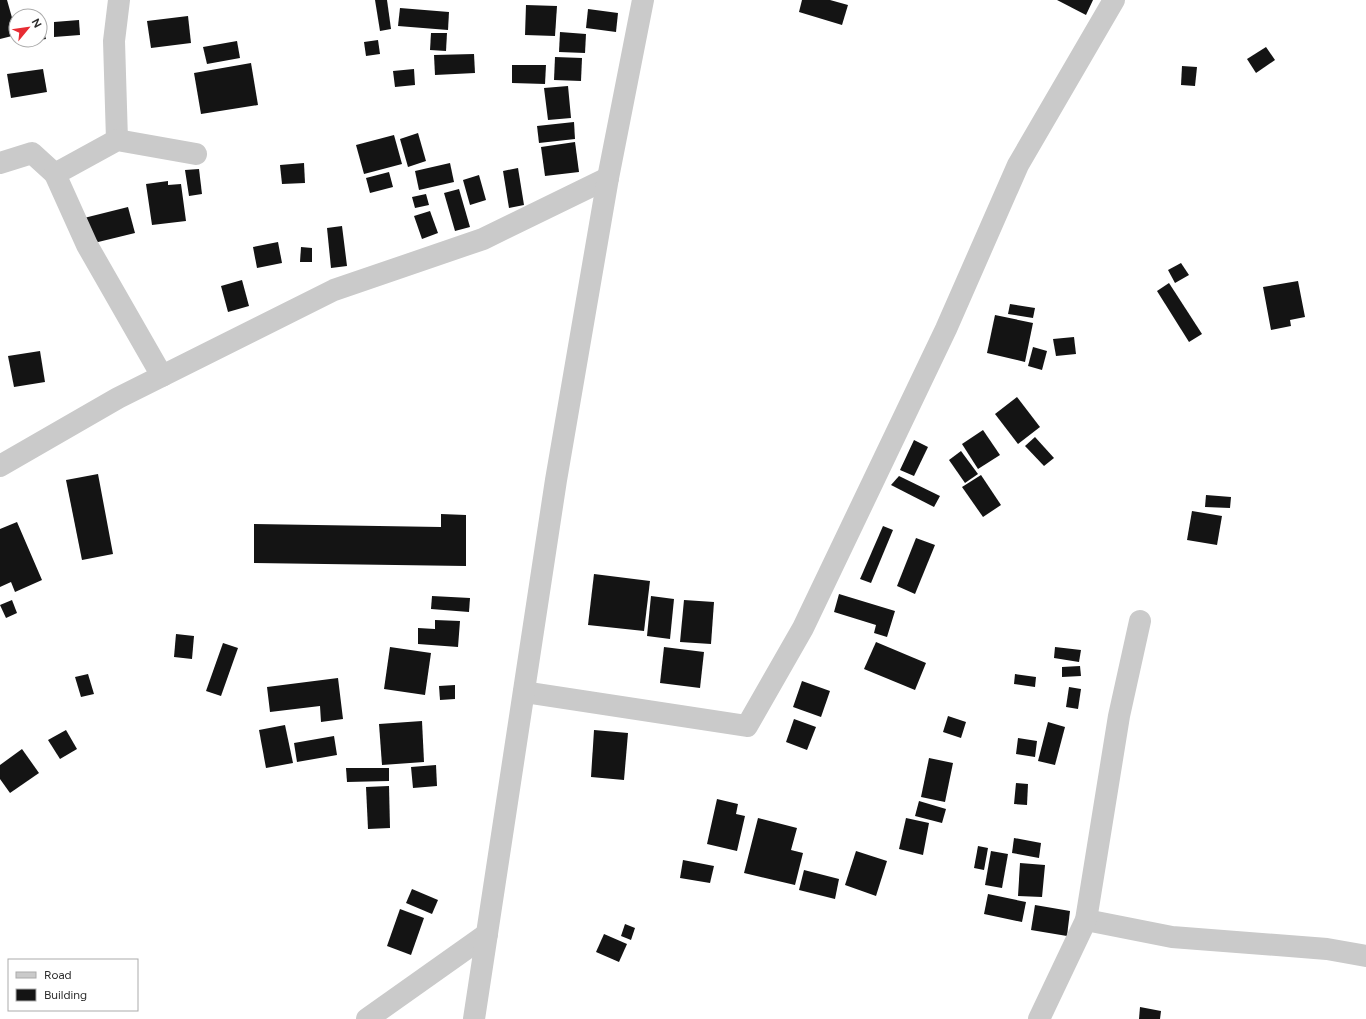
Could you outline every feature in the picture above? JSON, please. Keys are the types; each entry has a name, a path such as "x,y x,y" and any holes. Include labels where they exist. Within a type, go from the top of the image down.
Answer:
{"street":[{"path":"117,140 114,41 119,0"},
{"path":"474,1019 556,480 608,178 643,0"},
{"path":"524,692 747,726 803,628 946,329 1018,164 1114,0"},
{"path":"55,174 117,140 196,154"},
{"path":"0,163 32,153 55,174 87,246 162,376"},
{"path":"0,466 118,398 334,290 483,239 608,178"},
{"path":"1039,1019 1086,920 1119,716 1140,621"},
{"path":"1086,920 1172,937 1327,949 1366,956"},
{"path":"367,1019 487,934"}],"building":[{"path":"0,0 7,0 9,8 8,8 8,37 0,39"},
{"path":"375,0 387,0 391,29 380,31"},
{"path":"802,0 830,0 848,5 842,25 799,12"},
{"path":"1057,0 1093,0 1086,15"},
{"path":"526,5 557,6 555,36 525,35"},
{"path":"400,8 449,12 448,30 398,26"},
{"path":"588,9 618,13 616,32 586,28"},
{"path":"188,16 191,43 151,48 147,21"},
{"path":"79,20 80,35 54,37 54,22"},
{"path":"560,32 586,34 585,53 559,52"},
{"path":"431,33 447,33 446,51 430,50"},
{"path":"378,40 380,54 366,56 364,42"},
{"path":"237,41 240,58 207,64 203,47"},
{"path":"1266,47 1275,60 1256,73 1247,59"},
{"path":"474,54 475,73 435,75 434,55"},
{"path":"555,57 582,58 581,81 554,80"},
{"path":"251,63 258,105 201,114 194,73"},
{"path":"512,65 546,65 545,84 512,83"},
{"path":"1182,66 1197,67 1195,86 1181,85"},
{"path":"43,69 47,92 11,98 7,74"},
{"path":"414,69 415,85 395,87 393,71"},
{"path":"568,86 571,118 548,120 544,88"},
{"path":"574,122 575,139 539,143 537,126"},
{"path":"418,133 426,161 408,167 400,139"},
{"path":"394,135 402,164 364,174 356,145"},
{"path":"575,142 579,172 545,176 541,147"},
{"path":"304,163 305,183 282,184 280,165"},
{"path":"450,163 454,182 419,190 415,171"},
{"path":"518,168 524,205 509,208 503,171"},
{"path":"199,169 202,194 189,196 185,170"},
{"path":"389,172 393,187 370,193 366,178"},
{"path":"479,175 486,200 470,205 463,180"},
{"path":"168,181 168,185 181,184 186,221 152,225 146,184"},
{"path":"459,189 470,227 455,231 444,193"},
{"path":"426,194 429,205 415,208 412,197"},
{"path":"128,207 135,233 90,244 84,218"},
{"path":"430,211 438,233 422,239 414,216"},
{"path":"342,226 347,266 331,268 327,228"},
{"path":"278,242 282,263 257,268 253,247"},
{"path":"301,247 312,248 312,262 300,262"},
{"path":"1181,263 1189,275 1175,283 1168,270"},
{"path":"242,280 249,306 228,312 221,286"},
{"path":"1298,281 1305,317 1290,320 1291,326 1271,330 1263,287"},
{"path":"1169,283 1202,334 1189,342 1157,291"},
{"path":"1010,304 1035,308 1033,318 1008,314"},
{"path":"995,315 1033,323 1025,362 987,353"},
{"path":"1074,337 1076,354 1056,356 1053,339"},
{"path":"1033,347 1047,351 1042,370 1028,366"},
{"path":"40,351 45,382 14,387 8,356"},
{"path":"1017,397 1040,427 1018,444 995,414"},
{"path":"983,430 1000,455 978,469 962,444"},
{"path":"1035,437 1054,458 1044,466 1025,446"},
{"path":"914,440 928,447 914,476 900,470"},
{"path":"961,451 978,474 965,483 949,460"},
{"path":"98,474 113,554 82,560 66,480"},
{"path":"981,475 1001,505 983,517 962,487"},
{"path":"899,476 940,496 934,507 891,485"},
{"path":"1206,495 1231,497 1230,508 1205,507"},
{"path":"1192,511 1222,516 1217,545 1187,540"},
{"path":"441,514 466,515 466,566 254,563 254,524 441,527"},
{"path":"17,522 42,580 15,592 11,582 0,587 0,529"},
{"path":"883,526 893,530 871,583 860,579"},
{"path":"916,538 935,545 915,594 897,586"},
{"path":"594,574 650,581 644,631 588,625"},
{"path":"839,594 895,611 887,637 874,633 876,625 834,612"},
{"path":"432,596 470,598 469,612 431,609"},
{"path":"651,596 674,599 670,639 647,636"},
{"path":"12,600 17,613 6,618 0,605"},
{"path":"684,600 714,602 711,644 680,642"},
{"path":"435,620 460,621 458,647 418,644 418,628 435,629"},
{"path":"176,634 194,636 192,659 174,657"},
{"path":"876,642 926,663 915,690 864,669"},
{"path":"223,643 238,648 221,696 206,691"},
{"path":"390,647 431,653 425,695 384,689"},
{"path":"664,647 704,652 700,688 660,683"},
{"path":"1055,647 1081,650 1079,662 1054,658"},
{"path":"1080,666 1081,676 1062,677 1062,667"},
{"path":"88,674 94,694 81,697 75,677"},
{"path":"1015,674 1036,677 1035,687 1014,684"},
{"path":"338,678 343,719 321,722 320,706 270,712 267,687"},
{"path":"802,681 830,691 821,717 793,707"},
{"path":"455,685 455,699 440,700 439,686"},
{"path":"1069,687 1081,689 1078,709 1066,707"},
{"path":"948,716 966,722 961,738 943,732"},
{"path":"794,719 816,727 807,750 786,742"},
{"path":"422,721 424,762 382,765 379,724"},
{"path":"1048,722 1065,727 1055,765 1038,761"},
{"path":"285,725 293,763 266,768 259,730"},
{"path":"66,730 77,749 60,759 48,740"},
{"path":"594,730 628,733 624,780 591,777"},
{"path":"334,736 337,755 297,762 294,743"},
{"path":"1018,738 1037,741 1035,757 1016,754"},
{"path":"22,749 39,773 10,793 0,779 0,765"},
{"path":"929,758 953,763 945,802 921,797"},
{"path":"436,765 437,786 413,788 411,767"},
{"path":"346,768 389,768 389,781 347,782"},
{"path":"1016,783 1028,784 1027,805 1014,804"},
{"path":"389,786 390,828 368,829 366,787"},
{"path":"717,799 738,804 736,814 745,816 737,851 707,844"},
{"path":"919,801 946,809 942,823 915,816"},
{"path":"758,818 797,828 791,850 803,853 795,885 744,873"},
{"path":"906,818 929,823 923,855 899,849"},
{"path":"1014,838 1041,843 1039,858 1012,853"},
{"path":"978,846 988,848 984,870 974,868"},
{"path":"856,851 887,861 876,896 845,885"},
{"path":"991,851 1008,854 1002,888 985,885"},
{"path":"683,860 714,866 710,883 680,878"},
{"path":"1020,863 1045,865 1042,897 1018,896"},
{"path":"804,870 839,879 835,899 799,890"},
{"path":"412,889 438,900 432,914 406,903"},
{"path":"988,894 1026,902 1022,922 984,914"},
{"path":"1035,905 1070,911 1067,936 1031,930"},
{"path":"400,909 424,918 411,955 387,946"},
{"path":"625,924 635,928 631,940 621,936"},
{"path":"604,934 627,944 619,962 596,952"},
{"path":"1140,1007 1161,1011 1160,1019 1139,1019"}]}
